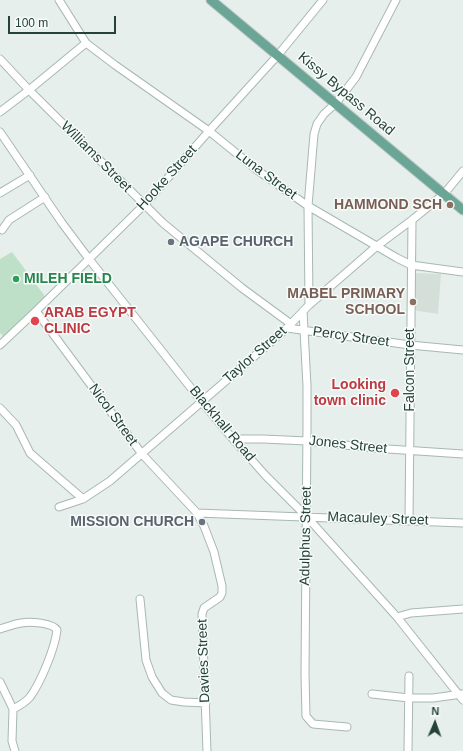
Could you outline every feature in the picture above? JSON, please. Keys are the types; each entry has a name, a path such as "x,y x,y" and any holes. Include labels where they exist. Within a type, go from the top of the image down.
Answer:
{"main road":[{"name":"Kissy Bypass Road","path":"211,0 463,210"}],"street":[{"path":"0,112 86,43 59,0"},
{"name":"Hooke Street","path":"0,345 144,205 278,55 323,0"},
{"path":"309,305 308,206 314,134 317,124 324,114 336,103 356,77 396,0"},
{"name":"Luna Street","path":"86,43 209,131 257,170 308,206 411,265 463,272"},
{"name":"Williams Street","path":"0,59 163,224 289,326"},
{"name":"Blackhall Road","path":"0,132 44,197 89,259 202,402 233,439 285,496 307,517 397,617 462,696"},
{"name":"Taylor Street","path":"59,507 83,499 110,481 289,326 309,305 377,246 444,194 463,171"},
{"path":"0,193 30,175"},
{"path":"2,230 9,220 44,197"},
{"name":"Falcon Street","path":"409,520 412,220"},
{"name":"Nicol Street","path":"36,311 142,454 197,513"},
{"name":"Adulphus Street","path":"304,311 307,386 306,716 313,724 347,726"},
{"name":"Percy Street","path":"289,326 304,331 410,345 463,350"},
{"path":"0,408 16,425 30,453 83,499"},
{"name":"Jones Street","path":"233,439 307,441 410,451 463,454"},
{"name":"Macauley Street","path":"197,513 463,523"},
{"name":"Davies Street","path":"197,513 204,526 214,552 222,586 222,593 220,597 204,608 202,614 207,751"},
{"path":"140,599 146,660 152,677 162,693 171,700 206,703"},
{"path":"397,617 411,613 463,610"},
{"path":"1,628 30,622 54,626 57,630 53,646 40,680 26,701 13,710"},
{"path":"408,751 409,676"},
{"path":"0,682 13,710 12,741 15,751"},
{"path":"372,694 409,698 462,696"}],"shaded area":[{"path":"414,273 441,274 438,314 413,310"}],"green space":[{"name":"MILEH FIELD","path":"12,252 47,299 4,337 0,333 0,259"}],"place":[{"name":"HAMMOND SCH","path":"450,205"},
{"name":"AGAPE CHURCH","path":"171,242"},
{"name":"MILEH FIELD","path":"16,279"},
{"name":"MABEL PRIMARY SCHOOL","path":"413,302"},
{"name":"ARAB EGYPT CLINIC","path":"35,321"},
{"name":"Looking town clinic","path":"395,393"},
{"name":"MISSION CHURCH","path":"202,522"}]}
